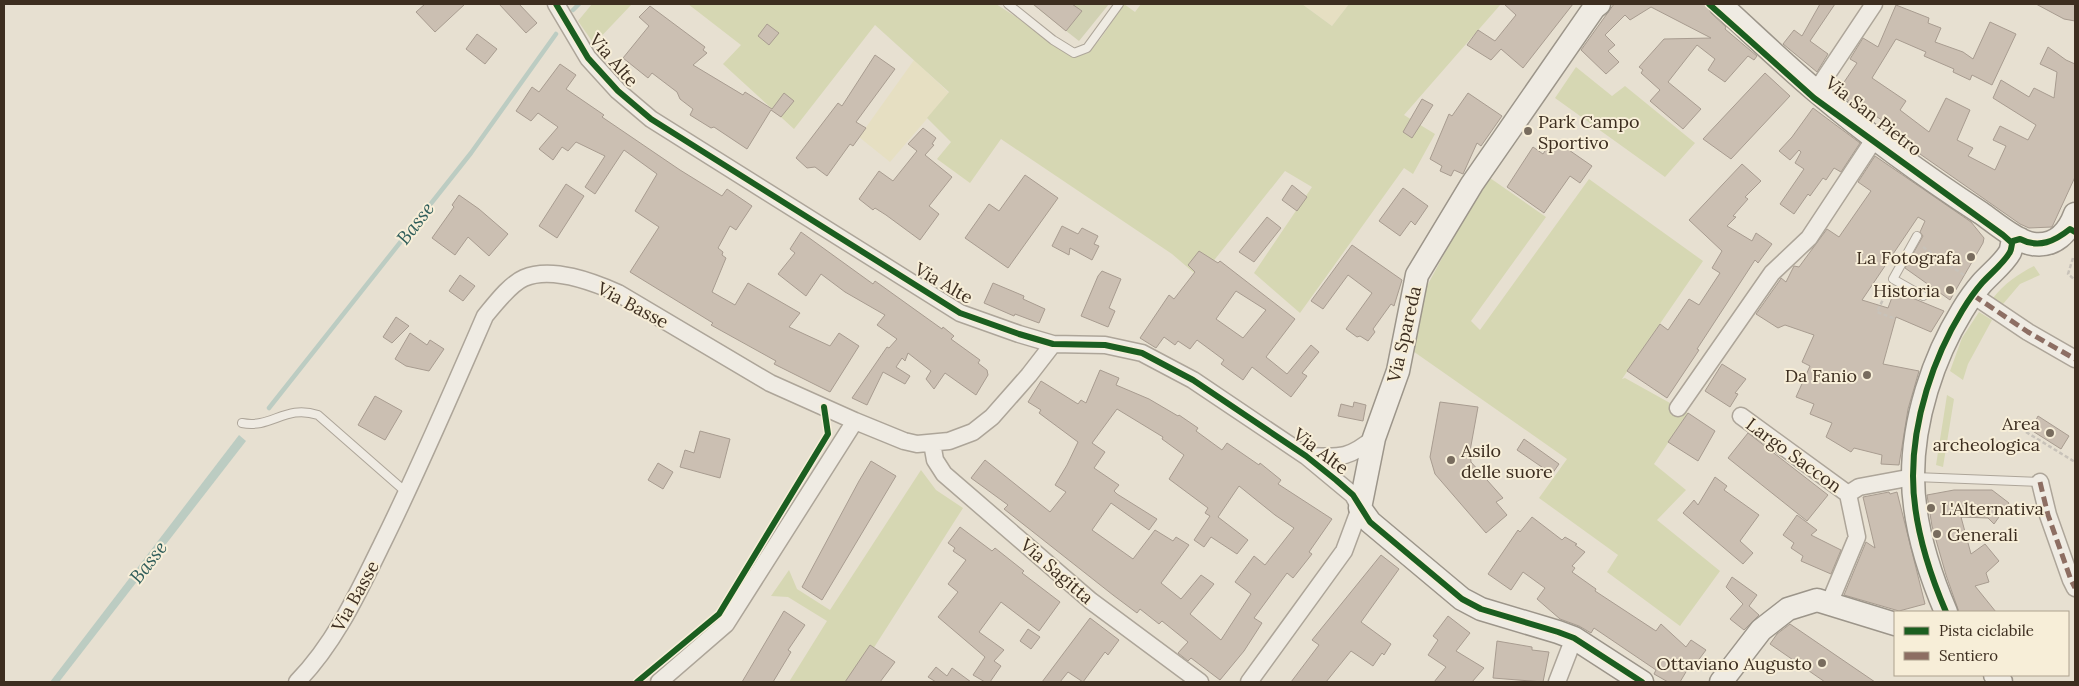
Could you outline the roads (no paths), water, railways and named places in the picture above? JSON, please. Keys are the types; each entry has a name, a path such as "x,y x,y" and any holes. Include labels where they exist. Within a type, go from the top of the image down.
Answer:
{"street":[{"name":"Via Alte","path":"556,4 588,58 618,91 651,119 960,312 1019,334 1053,344 1105,345 1142,353 1193,380 1306,456 1353,495 1360,508"},
{"name":"Via Spareda","path":"1249,682 1344,551 1360,508 1374,438 1398,371 1417,274 1472,184 1594,8 1599,4"},
{"name":"Via San Pietro","path":"1720,4 1816,91 1941,193 2020,248"},
{"path":"1816,91 1874,4"},
{"path":"1678,408 1772,273 1809,238 1875,138"},
{"path":"1946,611 1923,546 1915,502 1913,477 1914,451 1931,377 1948,338 1976,290 2020,248 2051,242 2073,225"},
{"name":"Via Basse","path":"297,682 313,666 350,610 407,493 486,316 503,295 524,278 546,274 566,275 598,284 618,293 770,383 855,421 904,441 918,444 949,441 972,432 992,417 1053,344"},
{"path":"1976,290 2028,332 2075,359"},
{"name":"Largo Saccon","path":"1741,416 1848,494 1857,537 1829,604"},
{"path":"659,682 726,624 855,421"},
{"name":"Via Alte","path":"1306,456 1344,457 1358,451 1374,438"},
{"name":"Via Sagitta","path":"932,443 935,460 944,474 1091,601 1200,682"},
{"name":"Largo Saccon","path":"1848,494 1859,487 1913,477"},
{"path":"2040,482 2050,522 2075,588"},
{"path":"1360,508 1370,522 1462,599 1481,609 1574,638 1642,682"},
{"path":"1721,682 1761,630 1788,609 1817,600 1894,624"},
{"path":"1557,682 1574,638"}],"lane":[{"path":"1008,4 1053,40 1074,53 1087,48 1119,4"},
{"path":"1915,239 1893,279 1924,296"},
{"path":"242,423 252,425 266,423 284,414 305,411 318,415 407,493"},
{"path":"1913,477 2040,482"}],"water":[{"path":"239,435 246,441 59,682 50,682"}],"waterway":[{"name":"Basse","path":"573,10 579,4"},
{"name":"Basse","path":"269,408 471,153 556,34"}],"place":[{"name":"Park Campo Sportivo","path":"1528,131"},
{"name":"La Fotografa","path":"1971,257"},
{"name":"Historia","path":"1950,290"},
{"name":"Da Fanio","path":"1867,375"},
{"name":"Area archeologica","path":"2050,433"},
{"name":"Asilo delle suore","path":"1451,460"},
{"name":"L'Alternativa","path":"1931,508"},
{"name":"Generali","path":"1937,534"},
{"name":"Ottaviano Augusto","path":"1822,663"}]}
